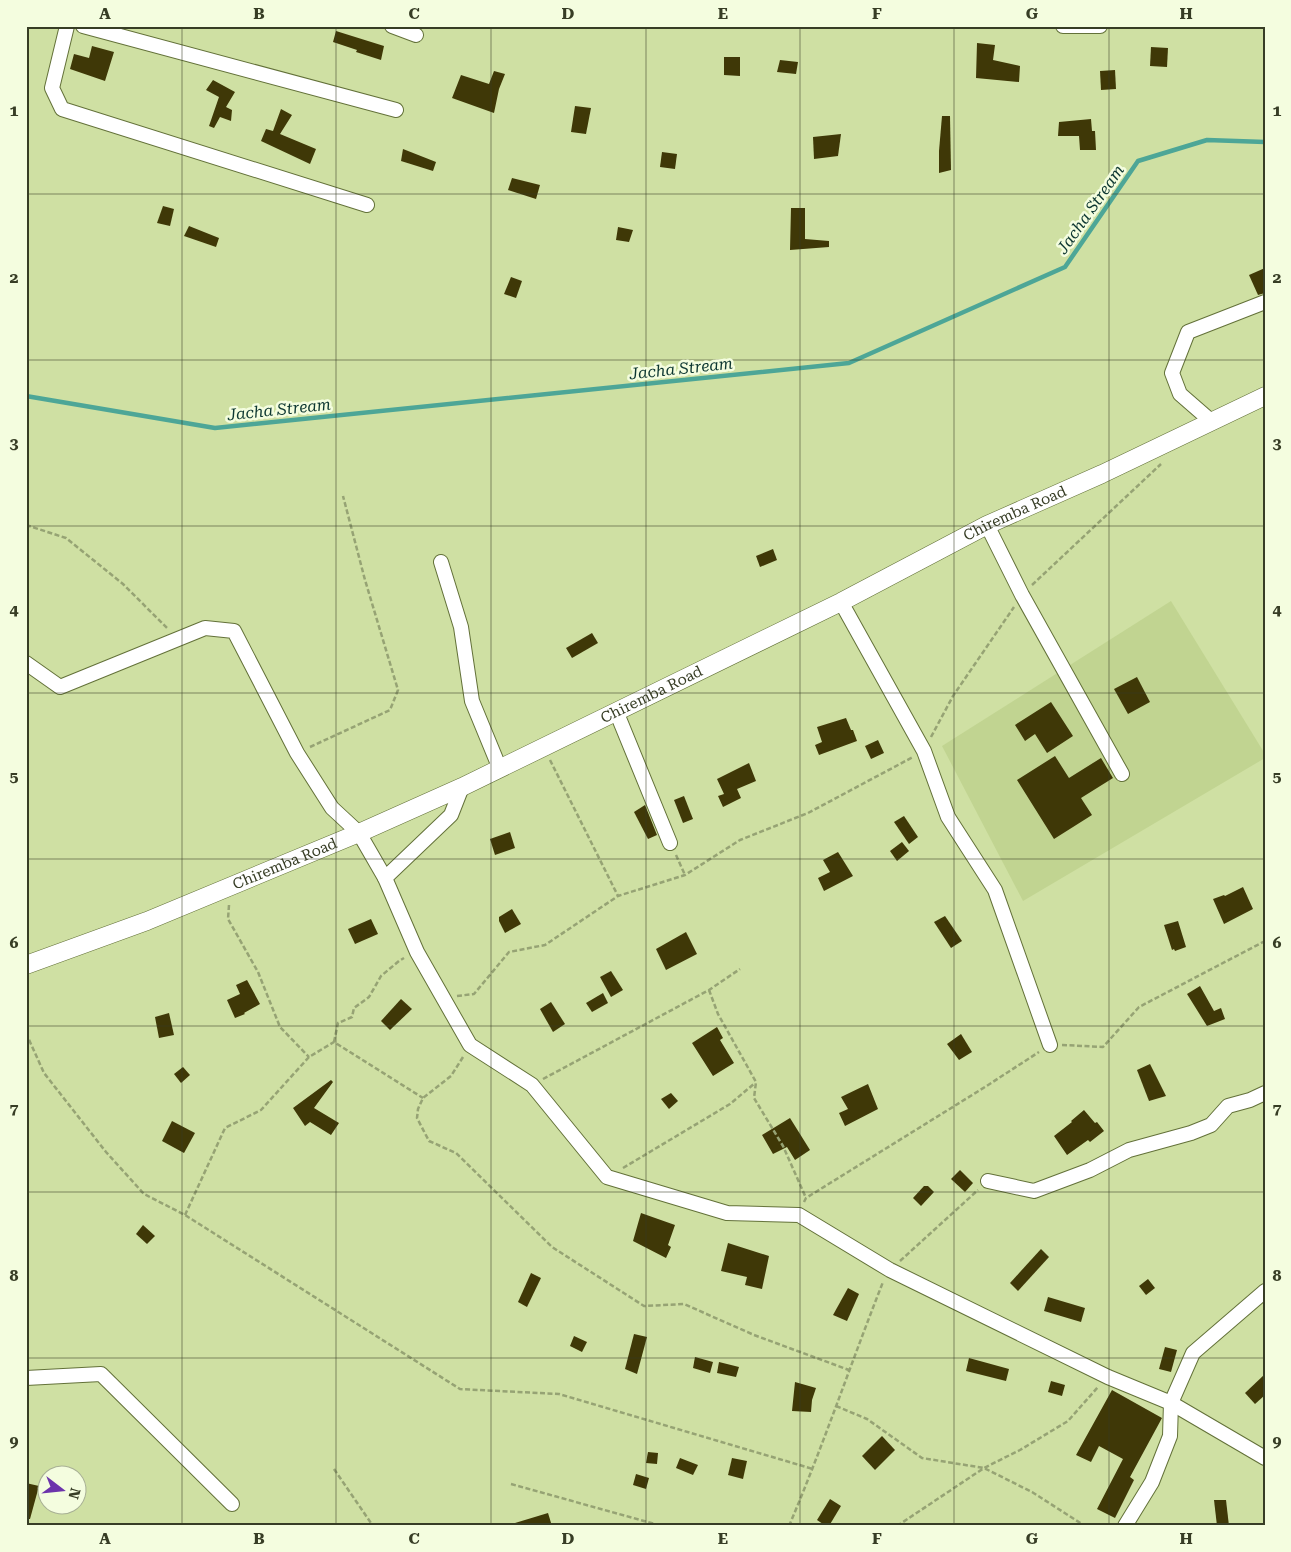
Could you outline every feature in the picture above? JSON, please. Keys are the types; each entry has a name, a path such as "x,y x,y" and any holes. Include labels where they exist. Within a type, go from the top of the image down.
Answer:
{"main road":[{"name":"Chiremba Road","path":"26,965 102,938 231,886 462,788 841,602 987,525 1265,396"}],"street":[{"path":"67,26 52,88 62,109 367,205"},
{"path":"83,26 396,110"},
{"path":"392,26 416,35"},
{"path":"1063,26 1100,26"},
{"path":"1211,421 1180,394 1172,373 1188,332 1265,302"},
{"path":"987,525 1022,594 1122,774"},
{"path":"441,562 461,627 472,701 500,769"},
{"path":"841,602 924,751 948,817 995,890 1050,1045"},
{"path":"26,663 60,687 204,628 234,631 297,753 332,808 359,833 385,878 417,952 470,1044 532,1085 606,1177 727,1213 799,1215 890,1270 1108,1377 1171,1403 1265,1458"},
{"path":"616,711 670,842"},
{"path":"385,878 451,815 462,788"},
{"path":"988,1181 1034,1191 1090,1170 1130,1150 1191,1133 1211,1125 1228,1106 1250,1100 1265,1093"},
{"path":"1125,1526 1152,1482 1170,1436 1171,1403 1193,1353 1265,1291"},
{"path":"26,1378 101,1374 232,1504"}],"path":[{"path":"442,998 474,994 509,952 545,945 618,896 685,875 740,840 808,813 924,751 953,696 1022,594 1164,461 1169,442"},
{"path":"297,753 390,710 398,690 365,580 343,496"},
{"path":"26,525 66,538 123,584 178,638"},
{"path":"544,748 618,896"},
{"path":"670,842 685,875"},
{"path":"231,886 228,919 258,972 280,1027 309,1057"},
{"path":"799,1215 806,1198 1050,1045 1103,1047 1139,1007 1265,942"},
{"path":"185,1216 225,1128 261,1110 309,1057 334,1042 338,1023 352,1017 354,1008 369,997 382,976 399,961 417,952"},
{"path":"532,1085 709,990 740,968"},
{"path":"709,990 718,1014 756,1082 754,1098 783,1146 806,1198"},
{"path":"26,1033 44,1073 106,1152 144,1194 185,1216 460,1389 559,1394 813,1469"},
{"path":"334,1042 423,1098"},
{"path":"470,1044 451,1076 423,1098 418,1109 417,1118 429,1142 456,1153 552,1247 644,1306 684,1304 754,1335 848,1370"},
{"path":"606,1177 730,1104 756,1082"},
{"path":"789,1526 813,1469 848,1370 884,1280 890,1270 988,1181"},
{"path":"897,1526 984,1468 1020,1450 1068,1421 1108,1377"},
{"path":"836,1406 867,1420 922,1458 984,1468 1032,1492 1085,1526"},
{"path":"334,1468 372,1526"},
{"path":"511,1484 662,1526"}],"shaded area":[{"path":"1171,601 1265,754 1265,758 1023,901 942,746"}],"building":[{"path":"336,31 384,46 381,60 333,42"},
{"path":"977,43 995,45 993,60 1020,66 1019,82 976,78"},
{"path":"92,46 114,52 105,81 70,69 74,54 89,58"},
{"path":"1151,47 1168,48 1167,67 1150,66"},
{"path":"724,57 740,57 740,76 724,75"},
{"path":"780,60 798,62 796,74 777,72"},
{"path":"1115,70 1116,89 1101,90 1100,71"},
{"path":"494,71 505,74 499,89 494,113 452,98 461,75 489,84"},
{"path":"213,80 235,92 226,107 232,110 231,121 220,117 214,128 209,126 219,97 206,90"},
{"path":"575,106 591,108 586,134 571,132"},
{"path":"281,109 292,115 280,134 316,149 310,164 261,141 266,129 273,131"},
{"path":"942,116 950,116 951,170 939,173 939,151"},
{"path":"1091,119 1092,131 1095,131 1096,150 1080,150 1079,136 1058,136 1059,122"},
{"path":"841,134 838,156 814,159 813,137"},
{"path":"403,149 436,162 433,171 401,161"},
{"path":"662,152 677,154 675,169 660,167"},
{"path":"512,178 540,185 536,199 508,190"},
{"path":"163,206 174,209 170,226 157,223"},
{"path":"791,208 805,208 805,239 829,241 829,247 790,250"},
{"path":"189,226 219,238 216,247 184,236"},
{"path":"618,227 633,230 629,242 616,240"},
{"path":"1265,268 1265,293 1258,295 1249,275"},
{"path":"511,277 522,281 516,298 504,294"},
{"path":"773,549 777,560 760,567 756,556"},
{"path":"592,633 598,643 572,658 566,648"},
{"path":"1137,677 1150,702 1128,714 1114,689"},
{"path":"1051,702 1073,736 1047,753 1035,734 1025,741 1015,725"},
{"path":"846,718 857,741 819,755 815,745 822,742 817,727"},
{"path":"878,740 884,753 871,759 865,746"},
{"path":"1055,756 1069,778 1101,758 1113,778 1081,798 1092,815 1054,839 1017,780"},
{"path":"749,763 756,781 737,789 741,798 723,807 718,796 724,794 717,779"},
{"path":"684,796 693,819 683,823 674,800"},
{"path":"645,805 657,835 648,839 634,812"},
{"path":"904,816 918,837 909,844 894,822"},
{"path":"510,832 515,848 495,855 490,839"},
{"path":"902,842 909,851 897,861 890,851"},
{"path":"838,852 853,876 824,891 818,878 830,872 823,860"},
{"path":"1243,887 1253,909 1224,924 1213,899 1225,896"},
{"path":"512,909 521,924 505,933 499,917"},
{"path":"945,916 962,941 951,948 934,922"},
{"path":"371,919 378,934 355,944 348,929"},
{"path":"1178,921 1186,947 1175,951 1174,949 1172,950 1164,925"},
{"path":"686,932 697,954 666,970 656,949"},
{"path":"611,971 623,990 611,997 600,977"},
{"path":"247,980 260,1004 235,1018 227,1000 240,994 236,985"},
{"path":"1200,986 1214,1011 1221,1008 1225,1019 1207,1026 1187,994"},
{"path":"603,993 608,1003 592,1012 586,1003"},
{"path":"401,999 412,1009 390,1030 381,1021"},
{"path":"551,1002 565,1024 553,1032 540,1009"},
{"path":"169,1013 174,1035 159,1038 155,1017"},
{"path":"717,1027 723,1038 720,1040 734,1063 713,1076 692,1043"},
{"path":"961,1034 972,1052 959,1060 947,1044"},
{"path":"1150,1064 1166,1096 1149,1101 1137,1070"},
{"path":"183,1067 190,1075 181,1083 174,1074"},
{"path":"331,1080 333,1082 314,1108 339,1123 331,1135 310,1122 305,1126 293,1108"},
{"path":"868,1084 878,1109 845,1126 839,1113 848,1109 841,1097"},
{"path":"671,1093 678,1101 669,1109 661,1099"},
{"path":"1084,1110 1104,1131 1090,1142 1088,1140 1067,1155 1054,1136"},
{"path":"790,1118 810,1150 795,1160 787,1147 773,1154 762,1135"},
{"path":"172,1121 195,1133 184,1153 162,1141"},
{"path":"960,1170 973,1183 965,1192 951,1179"},
{"path":"924,1186 928,1186 934,1192 921,1206 913,1198"},
{"path":"641,1213 675,1225 668,1245 671,1247 666,1258 633,1241"},
{"path":"143,1225 155,1236 147,1244 136,1234"},
{"path":"728,1243 769,1256 762,1289 745,1285 747,1277 721,1271"},
{"path":"1041,1249 1049,1257 1018,1291 1010,1283"},
{"path":"531,1273 541,1278 527,1307 518,1302"},
{"path":"1148,1279 1155,1288 1146,1295 1139,1286"},
{"path":"848,1288 859,1294 847,1321 833,1315"},
{"path":"1048,1297 1085,1308 1081,1322 1044,1311"},
{"path":"634,1334 647,1337 637,1374 625,1369"},
{"path":"574,1336 587,1342 582,1352 570,1346"},
{"path":"1165,1347 1177,1350 1171,1372 1159,1369"},
{"path":"695,1357 713,1362 710,1373 693,1368"},
{"path":"969,1358 1009,1369 1006,1381 966,1371"},
{"path":"719,1362 739,1367 736,1377 717,1373"},
{"path":"1265,1374 1265,1395 1255,1404 1245,1393"},
{"path":"1051,1381 1065,1385 1062,1396 1048,1392"},
{"path":"795,1382 816,1388 811,1412 792,1411"},
{"path":"1112,1390 1162,1418 1130,1477 1134,1480 1115,1518 1097,1509 1123,1459 1099,1446 1091,1462 1076,1455"},
{"path":"882,1436 895,1450 875,1470 862,1456"},
{"path":"648,1452 658,1453 657,1464 646,1463"},
{"path":"680,1458 698,1465 693,1475 676,1468"},
{"path":"732,1458 747,1461 743,1479 728,1475"},
{"path":"636,1474 649,1478 646,1489 633,1485"},
{"path":"26,1483 38,1486 38,1490 30,1519 26,1519"},
{"path":"830,1499 841,1506 829,1526 826,1526 817,1520"},
{"path":"1214,1500 1226,1500 1229,1526 1217,1526"},
{"path":"548,1513 552,1526 515,1526 515,1523"}],"waterway":[{"name":"Jacha Stream","path":"26,396 215,428 849,363 1065,267 1138,161 1207,140 1265,142"}]}
